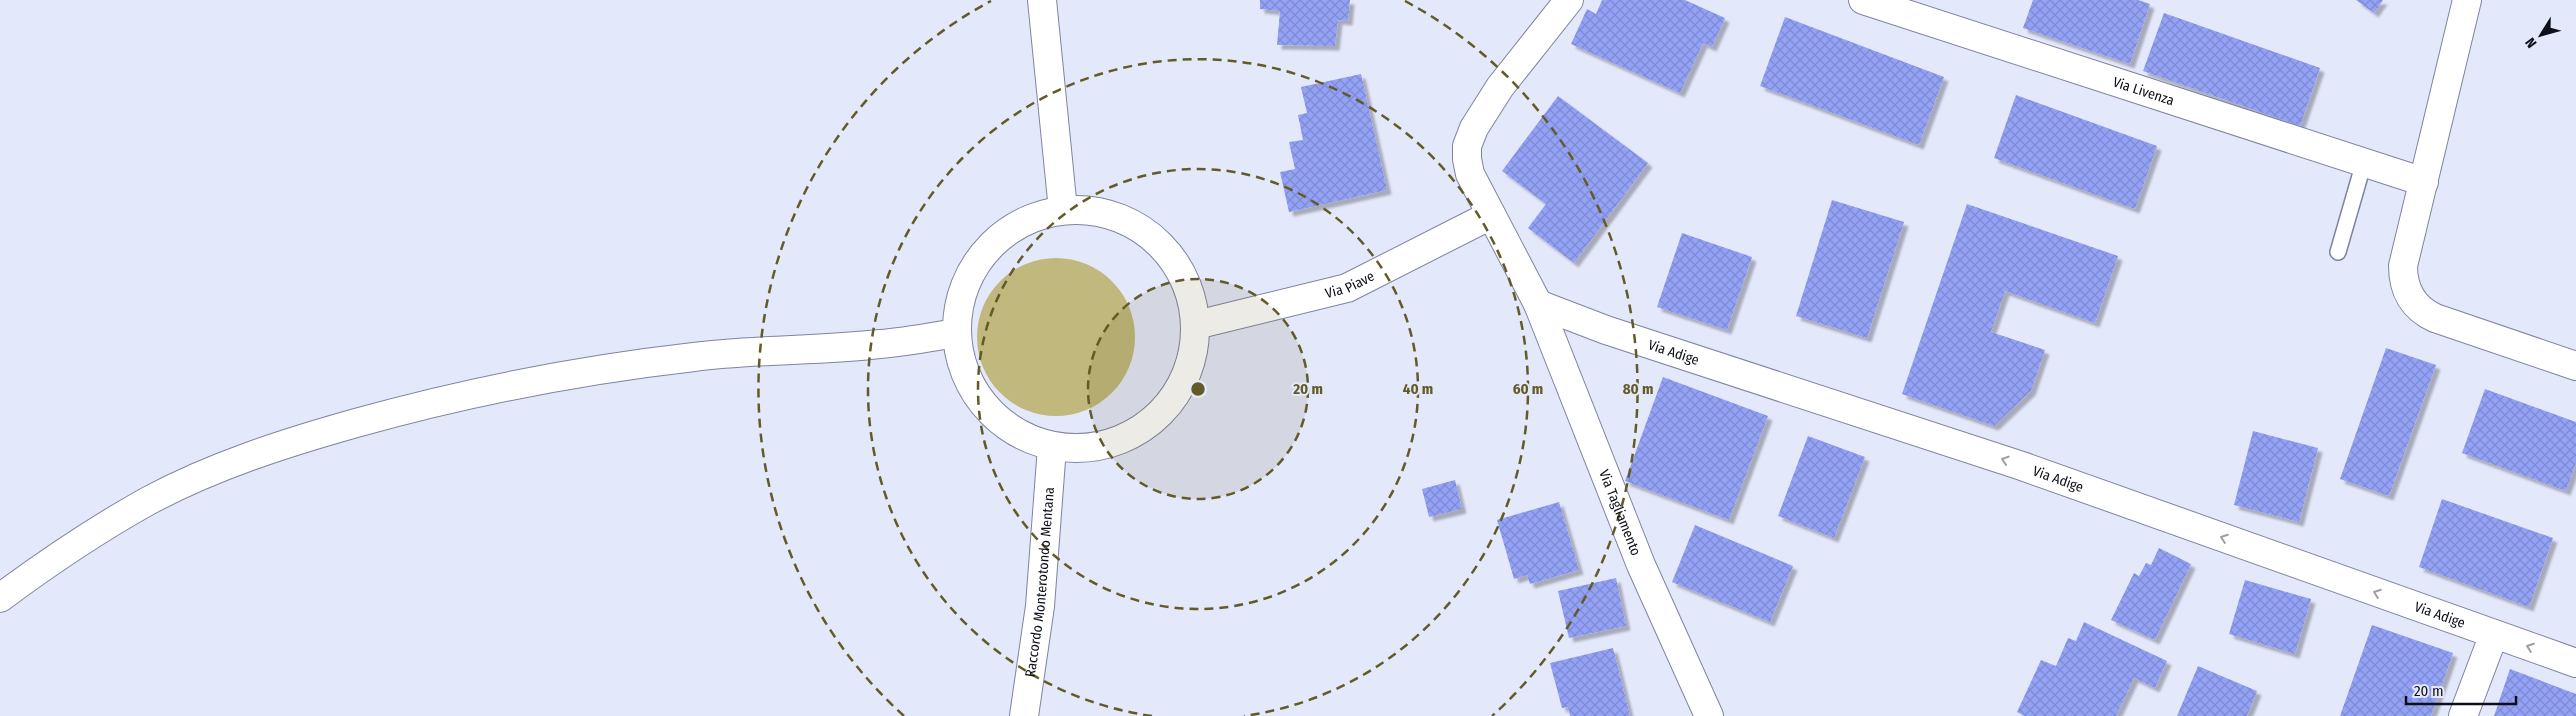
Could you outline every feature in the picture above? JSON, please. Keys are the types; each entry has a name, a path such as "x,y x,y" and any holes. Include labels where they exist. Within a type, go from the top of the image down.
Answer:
{"street":[{"path":"1042,0 1063,210"},
{"name":"Via Tagliamento","path":"1569,0 1500,88 1469,137 1467,159 1470,174 1538,304 1637,557 1709,716"},
{"name":"Via Livenza","path":"1863,0 2424,182"},
{"path":"2467,1 2403,266 2406,290 2414,303 2434,318 2576,366"},
{"path":"1063,210 1096,210 1127,221 1154,238 1176,263 1190,293 1196,325 1192,361 1178,394 1154,421 1123,440 1088,450 1052,448 1015,433 984,407 964,373 956,333 960,298 974,265 998,238 1028,219 1063,210"},
{"name":"Via Piave","path":"1196,325 1347,288 1491,215"},
{"name":"Via Adige","path":"1538,304 1606,330 2022,466 2576,663"},
{"path":"0,598 74,546 149,500 209,473 279,446 363,421 497,388 616,366 703,356 880,344 956,333"},
{"name":"Raccordo Monterotondo Mentana","path":"1024,716 1040,606 1052,448"},
{"path":"2463,716 2494,634"}],"lane":[{"path":"2338,252 2364,162"}],"shaded area":[{"path":"1064,258 1079,261 1093,267 1112,281 1122,293 1132,314 1135,337 1132,360 1122,381 1112,393 1100,403 1079,413 1064,416 1048,416 1033,413 1012,403 990,381 978,352 977,329 980,314 990,293 1012,271 1041,259"}],"building":[{"path":"1260,0 1350,0 1348,21 1338,20 1335,46 1277,45 1280,11 1260,9"},
{"path":"1602,0 1685,0 1725,18 1712,47 1703,43 1680,93 1571,44 1587,9 1596,14"},
{"path":"2033,0 2138,0 2150,4 2130,64 2023,28"},
{"path":"2356,0 2383,0 2374,13"},
{"path":"2164,13 2320,68 2300,126 2143,71"},
{"path":"1785,17 1944,77 1919,145 1760,86"},
{"path":"1361,74 1387,190 1289,212 1280,172 1295,169 1289,142 1303,140 1298,115 1307,113 1301,87"},
{"path":"2016,95 2157,146 2135,209 1994,158"},
{"path":"1558,96 1648,163 1574,263 1528,228 1546,204 1502,171"},
{"path":"1832,200 1904,222 1867,338 1796,316"},
{"path":"1967,204 2118,256 2095,323 2005,291 1991,332 2045,350 2031,391 1994,426 1902,394"},
{"path":"1682,233 1752,257 1727,330 1657,307"},
{"path":"2386,348 2436,365 2389,496 2340,479"},
{"path":"1663,377 1768,416 1729,520 1625,481"},
{"path":"2485,389 2576,422 2576,463 2566,491 2462,453"},
{"path":"2253,431 2318,448 2299,522 2234,505"},
{"path":"1808,436 1865,457 1834,538 1778,516"},
{"path":"1455,480 1462,509 1429,517 1422,489"},
{"path":"2442,499 2553,538 2529,607 2419,567"},
{"path":"1559,502 1579,570 1530,584 1527,575 1514,579 1497,520"},
{"path":"1695,525 1793,566 1770,622 1672,582"},
{"path":"2159,548 2191,564 2155,640 2111,620 2134,573 2139,576 2146,563 2151,565"},
{"path":"1616,578 1626,626 1569,638 1558,591"},
{"path":"2245,580 2311,599 2295,654 2229,634"},
{"path":"2084,622 2167,661 2155,688 2134,678 2116,716 2025,716 2017,712 2041,660 2056,666 2068,638 2076,641"},
{"path":"2372,625 2453,653 2431,716 2340,716"},
{"path":"1613,648 1630,716 1570,716 1568,707 1562,708 1550,663"},
{"path":"2198,666 2257,691 2247,716 2177,716"},
{"path":"2510,669 2576,694 2576,716 2494,716"}]}
